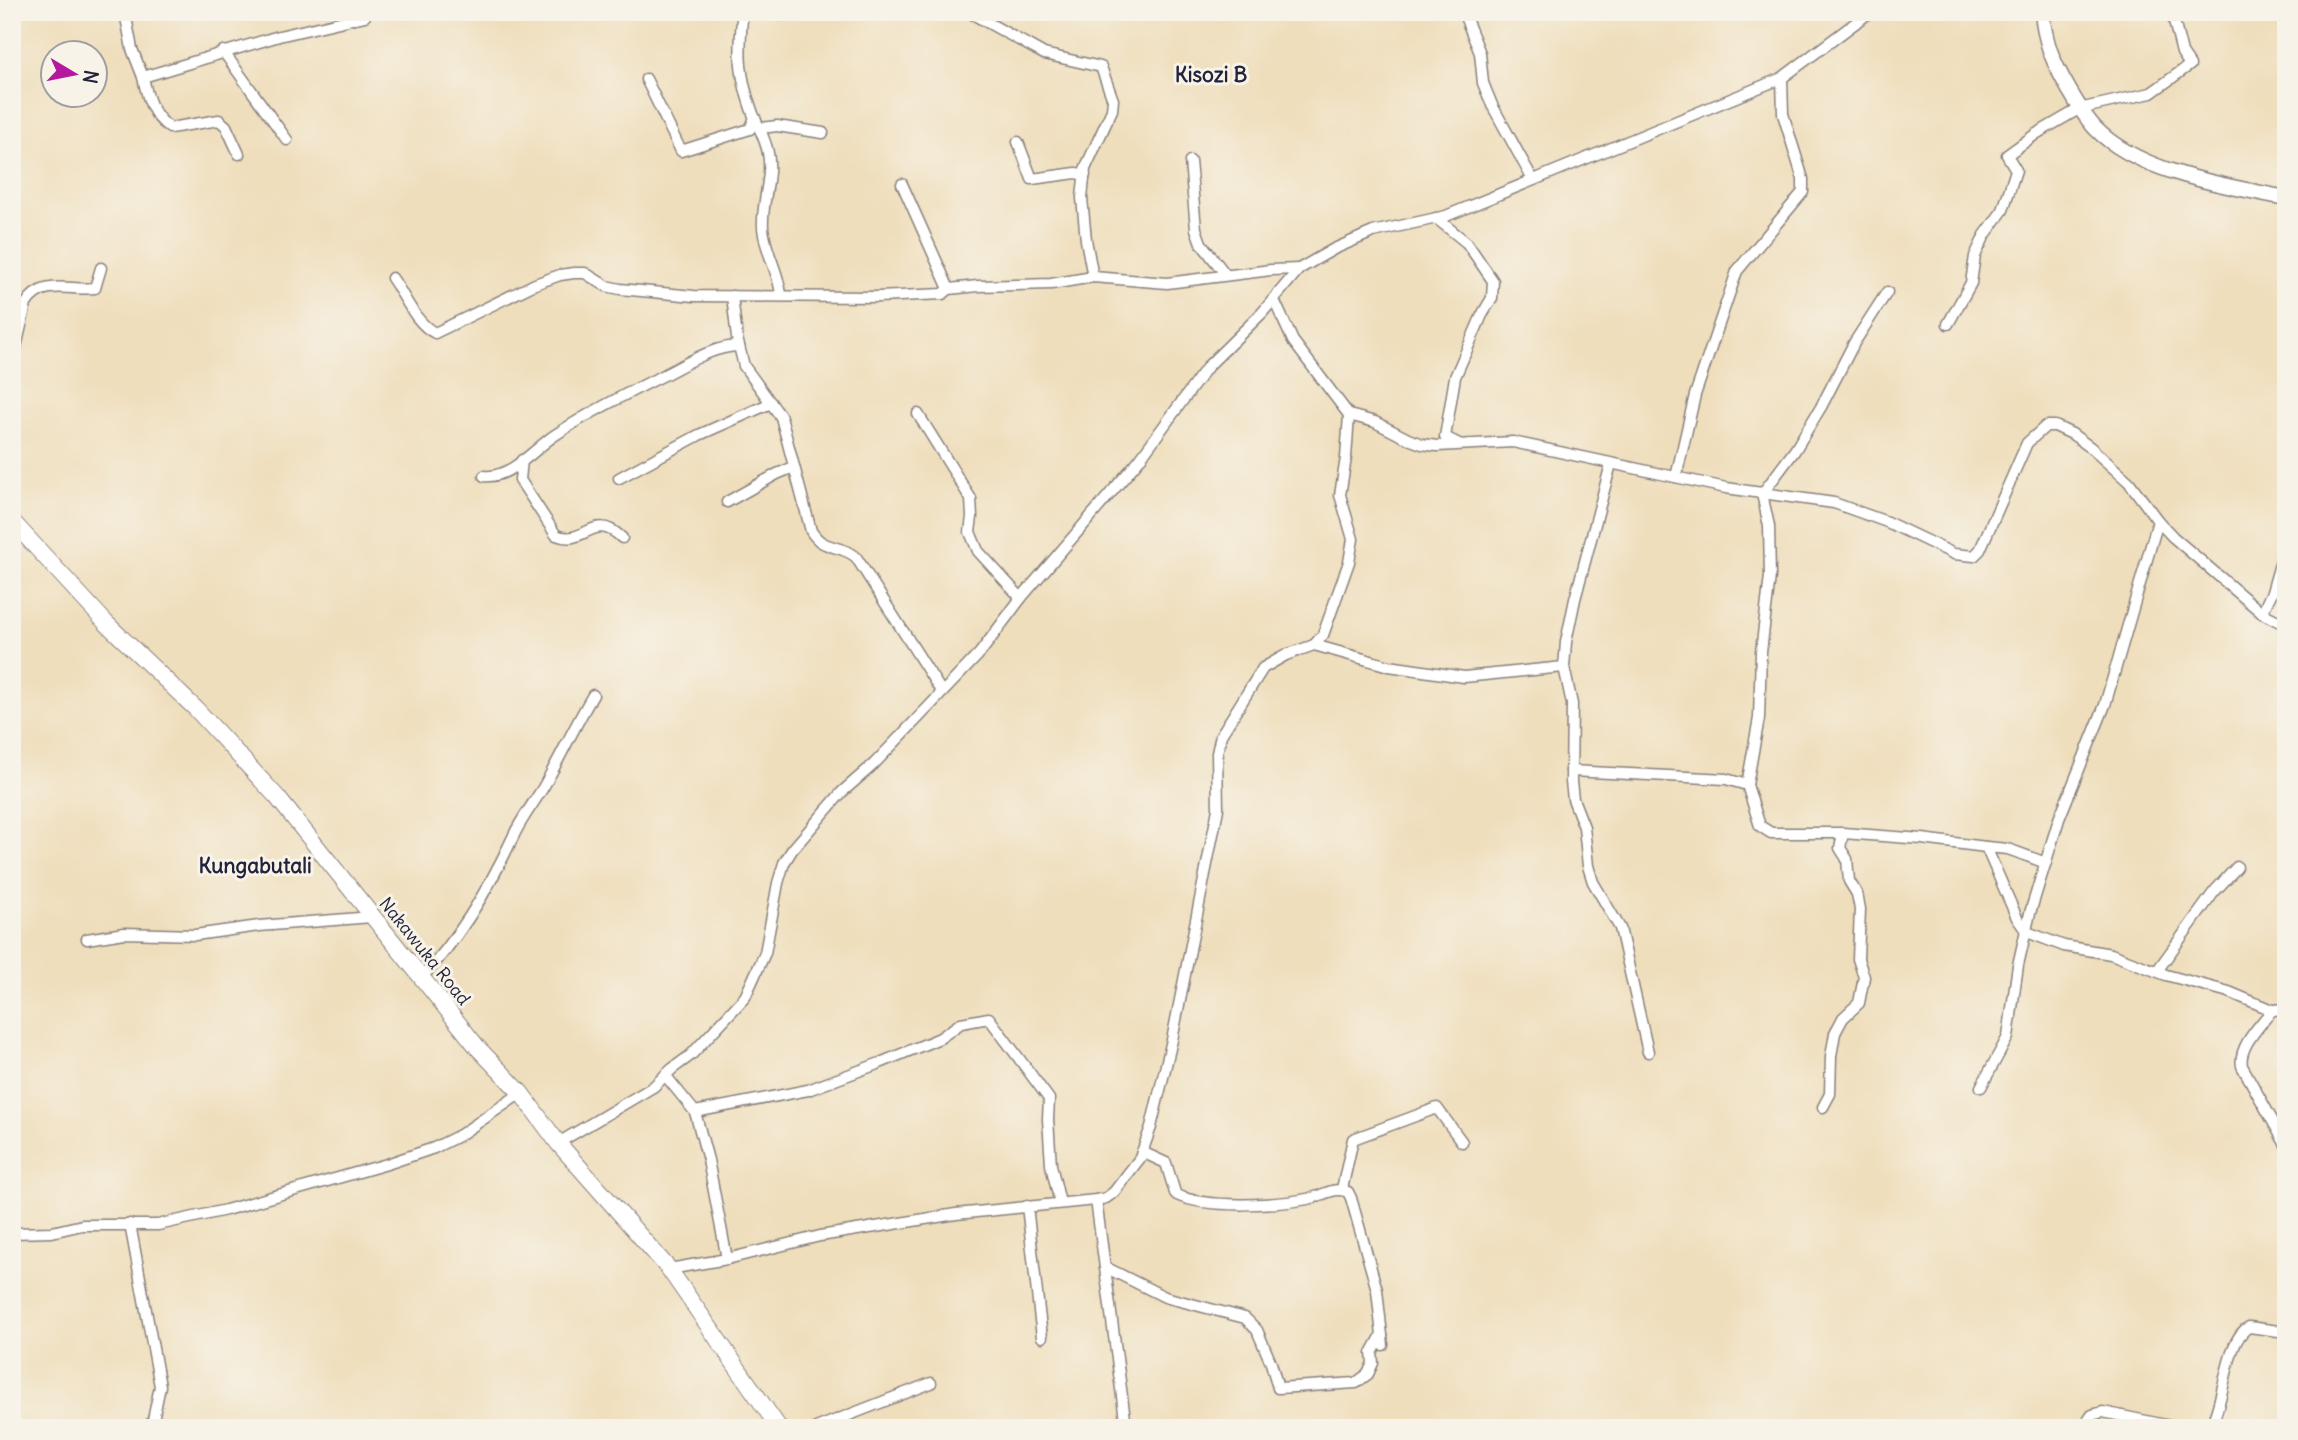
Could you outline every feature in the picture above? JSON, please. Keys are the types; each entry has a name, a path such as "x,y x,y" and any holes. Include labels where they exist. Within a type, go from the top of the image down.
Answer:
{"main road":[{"name":"Nakawuka Road","path":"12,521 106,623 196,709 277,797 478,1048 521,1093 558,1143 669,1269 779,1428"}],"street":[{"path":"125,12 131,49 143,76 146,97 161,122 170,128 219,120 226,127 239,154"},
{"path":"746,12 742,19 739,69 769,165 763,226 780,282 781,295"},
{"path":"766,12 780,15 790,12"},
{"path":"969,12 1044,54 1101,67 1113,100 1112,110 1084,175 1083,208 1093,277"},
{"path":"1468,12 1466,19 1480,53 1483,83 1533,180"},
{"path":"558,1143 653,1087 691,1055 745,997 765,953 778,883 784,863 792,850 842,792 874,764 980,653 1021,598 1139,460 1208,366 1274,300 1298,269 1334,248 1373,232 1436,218 1782,78 1870,12"},
{"path":"2042,12 2050,56 2080,109 2097,130 2136,157 2156,166 2286,198"},
{"path":"1948,324 1971,283 1976,256 1985,235 2003,210 2016,170 2007,155 2036,134 2080,109 2151,93 2190,65 2182,53 2174,12"},
{"path":"143,76 223,51 365,16"},
{"path":"223,51 287,140"},
{"path":"1676,477 1695,395 1737,271 1803,192 1803,179 1783,114 1782,78"},
{"path":"646,79 681,151 750,130 758,123 823,133"},
{"path":"1018,142 1031,179 1076,173 1084,175"},
{"path":"1190,160 1196,229 1201,243 1226,275"},
{"path":"902,184 949,289"},
{"path":"1436,218 1467,243 1493,281 1492,298 1455,377 1445,437 1459,445"},
{"path":"12,364 30,296 58,285 95,288 101,268"},
{"path":"392,278 422,323 435,333 535,285 560,275 574,273 585,273 606,286 620,289 694,296 878,296 943,294 949,289 1051,284 1093,277 1167,283 1298,269"},
{"path":"1270,270 1283,288"},
{"path":"1887,292 1854,343 1795,450 1762,494 1769,526 1770,576 1761,652 1759,718 1747,785 1760,826 1771,834 1843,833 1922,839 2008,849 2046,863"},
{"path":"732,296 744,366 781,417 811,531 817,540 828,547 845,549 856,557 941,691"},
{"path":"1274,300 1293,341 1349,415 1376,422 1422,444 1513,442 1762,494 1834,503 1887,522 1954,554 1974,556 1980,550 2027,443 2046,426 2055,426 2090,447 2129,482 2158,521 2262,613 2286,625"},
{"path":"484,476 495,477 551,438 616,399 693,360 721,349 739,346"},
{"path":"619,478 699,435 771,402"},
{"path":"918,414 971,499 970,532 978,551 1021,598"},
{"path":"669,1269 727,1259 820,1236 1027,1206 1096,1200 1106,1198 1114,1192 1142,1152 1151,1127 1172,1040 1219,809 1218,743 1263,668 1286,655 1314,645 1323,635 1353,546 1340,495 1349,415"},
{"path":"522,460 520,480 556,535 571,538 602,526 612,528 622,538"},
{"path":"1611,464 1574,599 1564,667 1572,704 1573,799 1584,827 1588,866 1593,882 1620,928 1648,1052"},
{"path":"727,502 794,467"},
{"path":"1981,1087 2008,1037 2018,965 2030,913 2078,768 2105,705 2158,521"},
{"path":"2262,613 2272,593 2286,543"},
{"path":"1314,645 1390,666 1464,677 1564,667"},
{"path":"422,977 474,907 593,695"},
{"path":"1571,771 1726,779 1747,785"},
{"path":"1823,1107 1830,1094 1831,1056 1835,1033 1843,1018 1859,1003 1864,977 1858,958 1860,909 1857,894 1849,881 1847,859 1840,848 1843,833"},
{"path":"1986,847 2017,918 2027,932 2064,946 2111,954 2229,992 2272,1010 2286,1009"},
{"path":"2157,971 2214,891 2236,867"},
{"path":"86,939 124,933 195,935 259,926 372,917"},
{"path":"2272,1010 2249,1041 2241,1059 2242,1066 2286,1145"},
{"path":"695,1112 808,1090 928,1043 961,1023 989,1017 1049,1099 1051,1165 1060,1203"},
{"path":"665,1075 695,1112 708,1160 727,1259"},
{"path":"12,1233 52,1232 82,1225 158,1225 182,1221 387,1164 434,1148 460,1135 521,1093"},
{"path":"1342,1189 1353,1139 1437,1108 1462,1142"},
{"path":"1105,1267 1165,1297 1245,1318 1257,1330 1278,1388 1356,1383 1368,1374 1373,1363 1372,1353 1383,1340 1373,1277 1352,1198 1348,1192 1342,1189 1313,1198 1285,1202 1202,1203 1175,1193 1166,1163 1142,1152"},
{"path":"1096,1200 1125,1419"},
{"path":"1027,1206 1042,1337"},
{"path":"130,1224 160,1386 153,1420 148,1428"},
{"path":"2209,1428 2217,1412 2232,1350 2244,1329 2249,1327 2286,1332"},
{"path":"816,1428 931,1383"},
{"path":"2083,1428 2092,1416 2103,1412 2180,1428"}],"district":[{"name":"Kisozi B","path":"1211,74"},
{"name":"Kungabutali","path":"255,865"}]}
